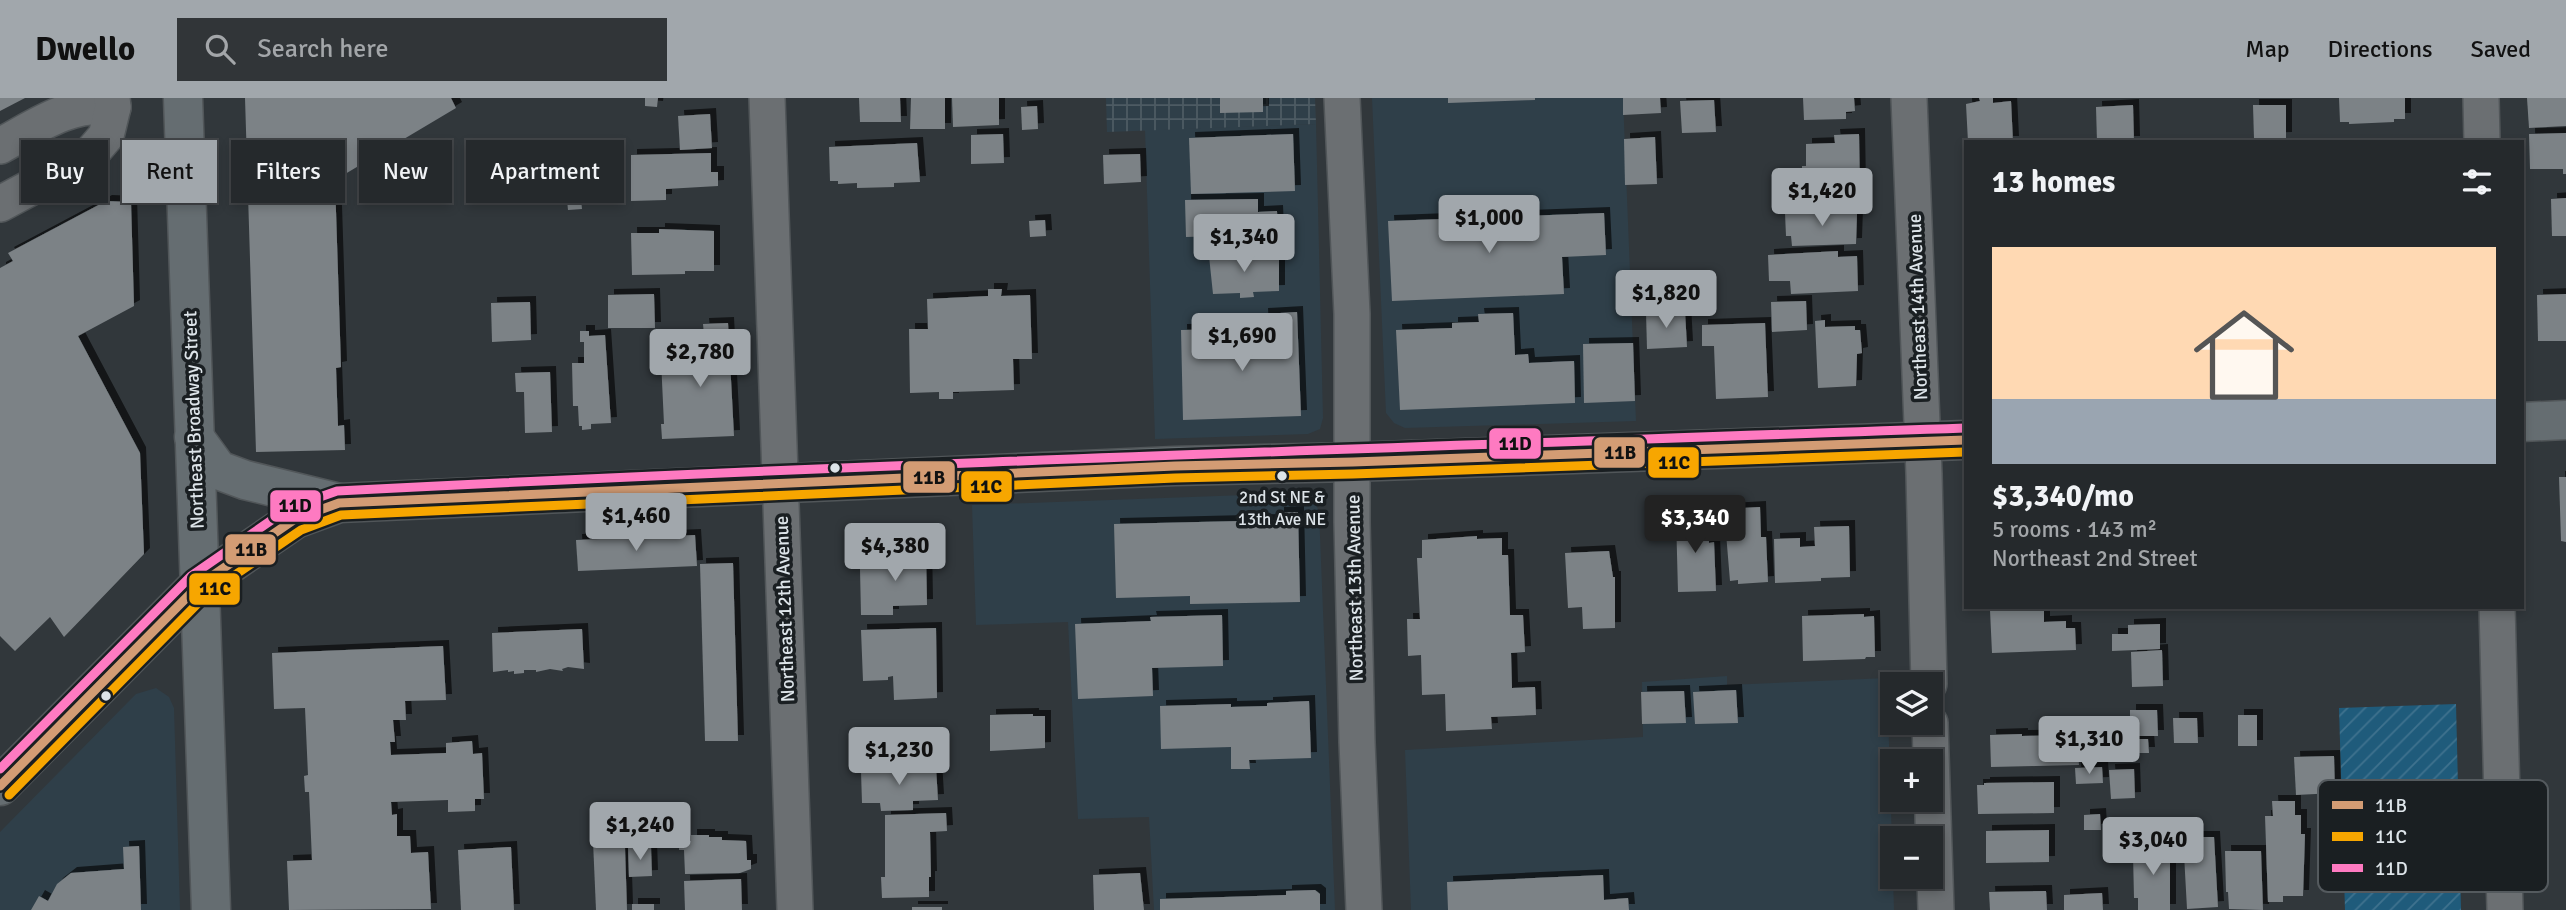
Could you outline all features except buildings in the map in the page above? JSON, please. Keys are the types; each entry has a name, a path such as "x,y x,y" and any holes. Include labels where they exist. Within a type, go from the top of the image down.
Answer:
{"street":[{"name":"Northeast Broadway Street","path":"183,98 211,910"},
{"name":"Northeast 12th Avenue","path":"767,98 795,910"},
{"name":"Northeast 13th Avenue","path":"1342,98 1352,314 1355,687 1364,910"},
{"name":"Northeast 14th Avenue","path":"1909,98 1929,672"},
{"path":"2481,98 2482,140"},
{"path":"0,146 61,114 112,103 106,136 88,158 0,204"},
{"path":"2524,422 2566,421"},
{"path":"194,437 218,470 245,480 338,503 1175,466 1964,440"},
{"path":"0,786 199,585 295,519 338,503"},
{"path":"2497,609 2502,780"},
{"path":"1930,735 1936,910"},
{"path":"2505,892 2505,910"}],"shaded area":[{"path":"1106,98 1315,98 1316,124 1107,132"},
{"path":"1372,98 1623,98 1636,421 1405,428 1394,423 1386,413"},
{"path":"1316,124 1323,418 1320,429 1308,434 1155,439 1145,130"},
{"path":"1302,493 1314,501 1319,511 1335,910 1154,910 1149,817 1078,819 1068,622 976,625 972,505"},
{"path":"1727,676 1727,685 1880,678 1880,735 1889,735 1889,749 1880,749 1880,812 1891,812 1891,826 1880,826 1880,889 1893,889 1894,910 1411,910 1405,750 1643,737 1642,682"},
{"path":"156,688 169,697 174,708 180,910 0,910 0,832 136,694"},
{"path":"2456,704 2458,780 2341,780 2339,708"},
{"path":"2344,892 2461,892 2461,910 2345,910"}],"transit line":[{"name":"11D","path":"0,769 191,576 289,508 337,491 947,464 1964,428"},
{"name":"11B","path":"0,786 199,585 295,519 339,503 1175,466 1964,440"},
{"name":"11C","path":"9,795 207,594 301,530 341,515 1175,478 1964,452"}],"place":[{"name":"2nd St NE & 13th Ave NE","path":"1282,476"}]}
